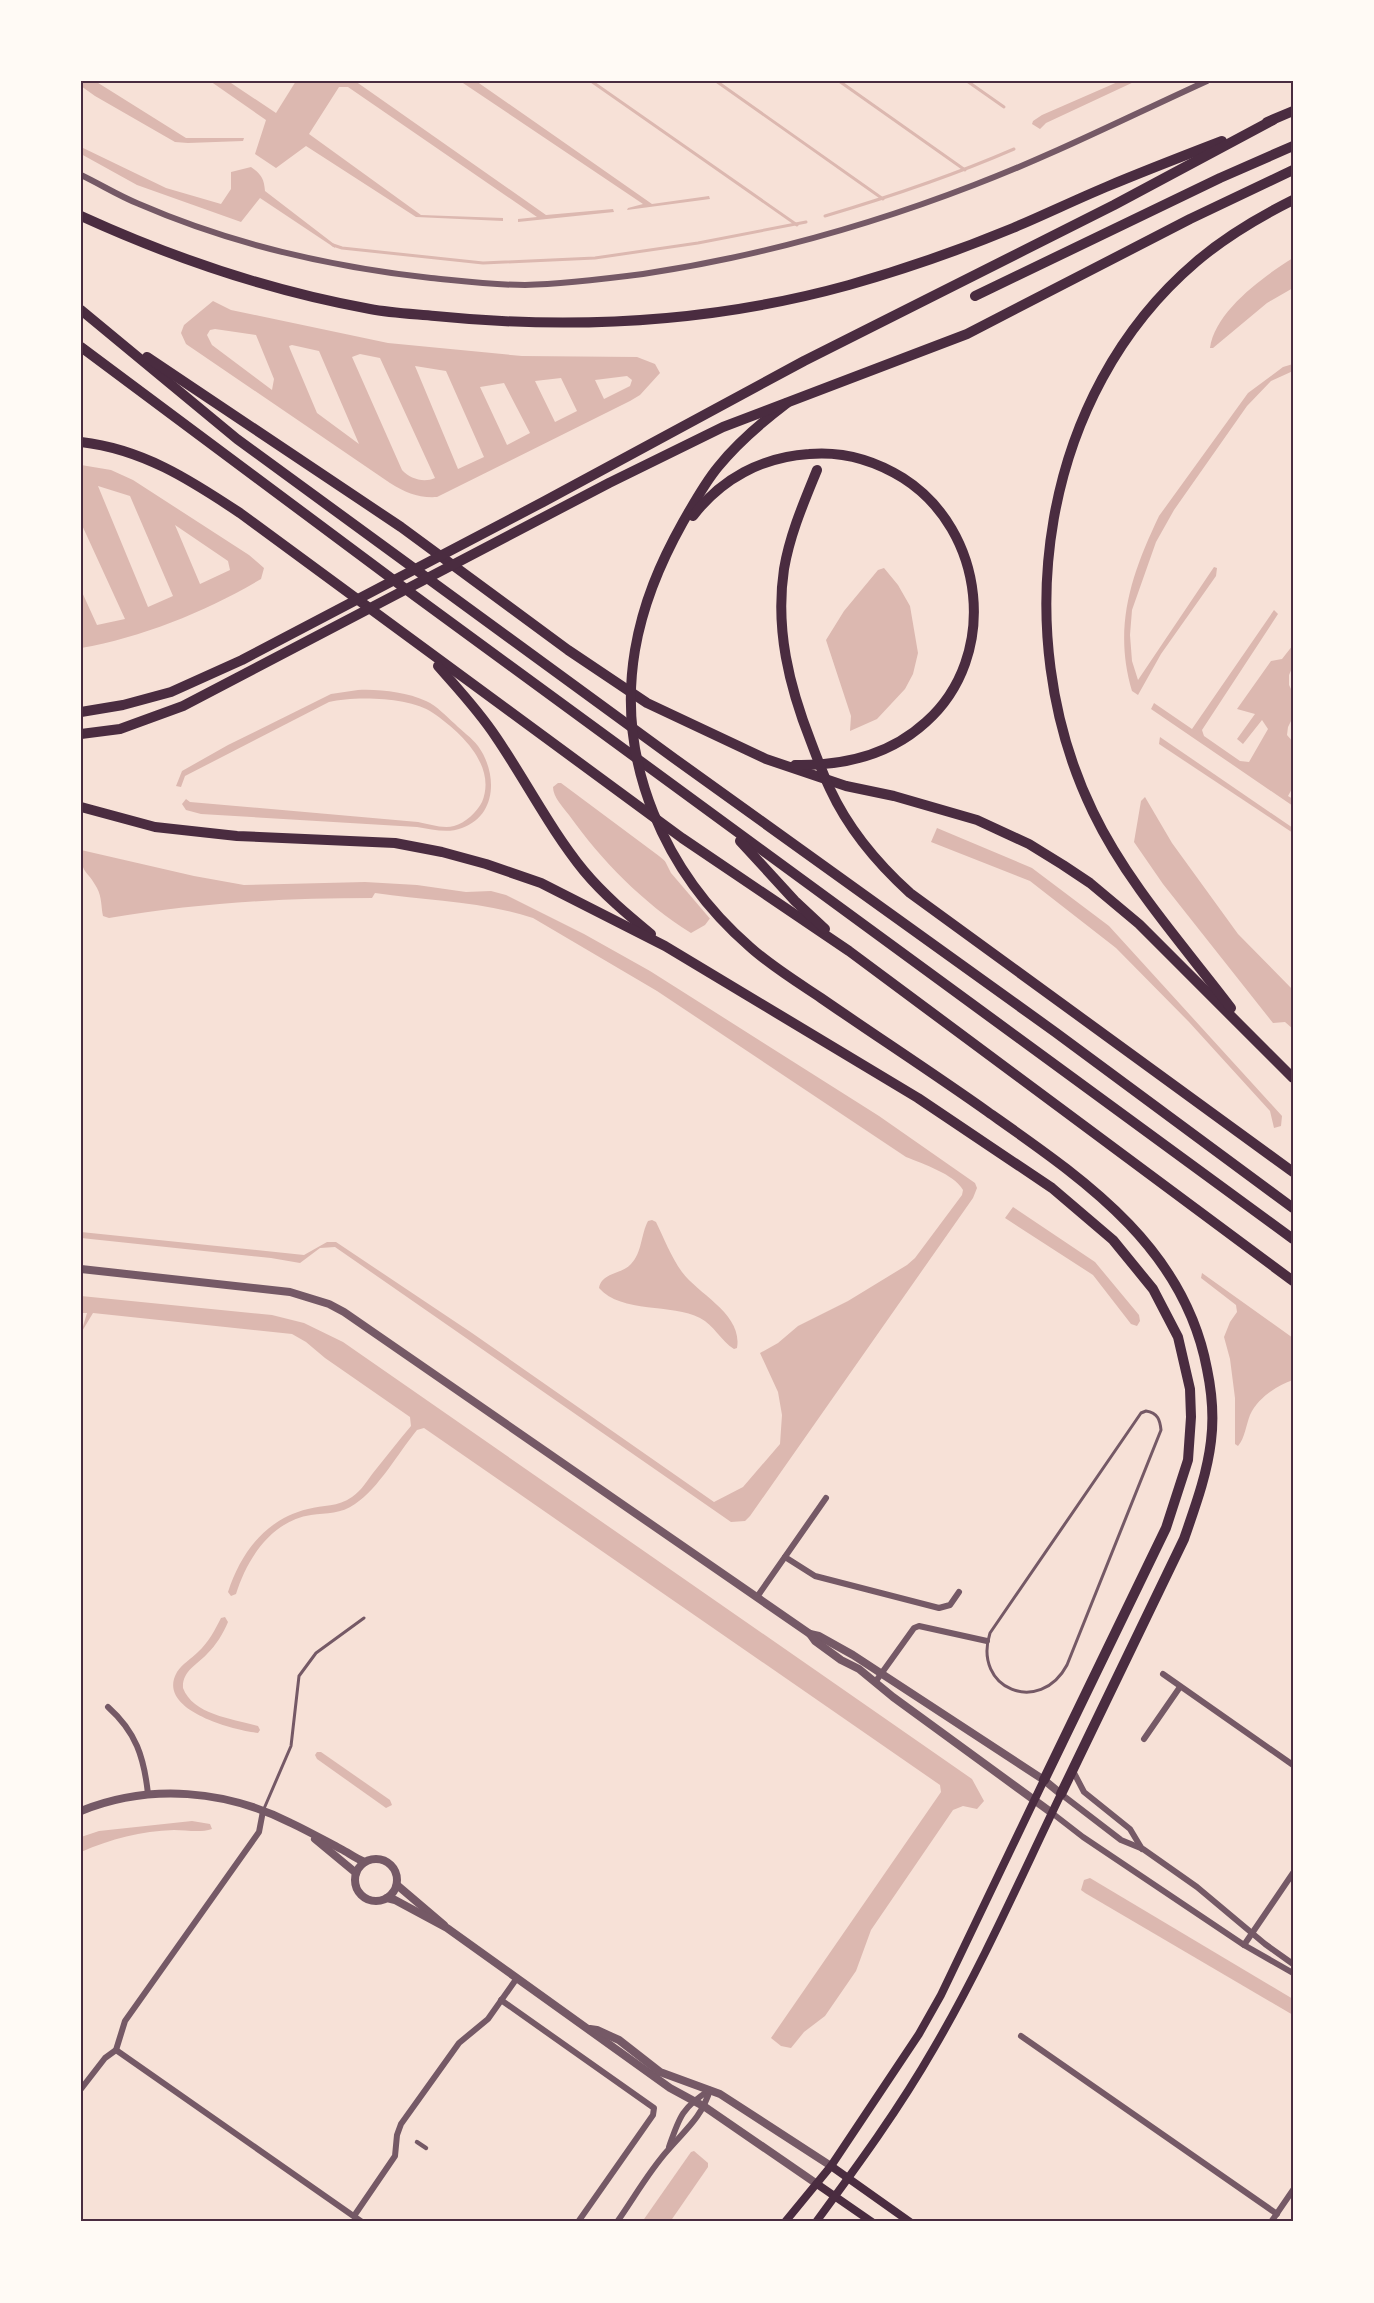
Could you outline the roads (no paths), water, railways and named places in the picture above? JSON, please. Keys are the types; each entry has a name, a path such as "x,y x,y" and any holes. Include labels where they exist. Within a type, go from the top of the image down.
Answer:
{"highway":[{"path":"81,216 138,242 216,271 280,289 371,309 524,323 619,322 692,315 751,306 846,286 885,274 1011,229 1104,188 1293,111"},
{"path":"81,712 123,705 171,692 242,660 492,529 794,366 1114,205 1273,120"},
{"path":"975,296 1220,178 1293,146"},
{"path":"81,734 120,729 183,706 609,483 712,432 968,334 1190,219 1293,170"},
{"path":"1253,1037 1118,857 1092,812 1063,735 1054,692 1048,653 1046,590 1053,520 1064,471 1095,390 1118,351 1160,298 1197,261 1256,220 1293,200"},
{"path":"81,310 237,439 1293,1208"},
{"path":"97,324 401,527 568,650 647,703 766,759 846,786 946,810 977,820 1029,844 1090,883 1139,924 1293,1078"},
{"path":"81,347 725,824 1293,1239"},
{"path":"787,403 742,441 717,467 670,546 649,591 636,642 631,681 631,713 634,741 646,798 655,821 669,849 693,887 752,950 1000,1121 1093,1189 1159,1257 1175,1281 1201,1339 1212,1417 1212,1440 1200,1495 1184,1539 1061,1794"},
{"path":"81,442 117,447 149,459 195,483 240,513 423,650 682,838 849,951 1293,1281"},
{"path":"670,546 708,499 741,473 756,465 791,455 819,453 846,455 868,460 889,469 913,484 928,497 957,538 972,578 975,616 967,654 958,680 927,722 914,732 872,755 834,764 796,765 766,759"},
{"path":"817,470 794,524 784,569 782,641 791,687 801,716 830,790 849,822 890,874 919,899 1293,1172"},
{"path":"423,650 471,703 585,872 615,903 665,946"},
{"path":"81,807 155,827 237,836 395,843 486,864 541,883 665,946 918,1098 1052,1188 1089,1218 1127,1255 1153,1289 1172,1324 1184,1358 1190,1389 1188,1460 1182,1483 1159,1544 1044,1780"},
{"path":"725,824 795,901 849,951"}],"main road":[{"path":"785,2222 831,2166 902,2062 941,1995 1044,1780"},
{"path":"816,2222 895,2112 935,2047 975,1973 1061,1794"},
{"path":"831,2166 910,2222"},
{"path":"817,2184 872,2222"}],"street":[{"path":"81,175 138,204 264,248 369,271 458,281 525,285 607,279 692,267 753,254 851,227 975,185 1207,81"},
{"path":"81,1269 279,1290 329,1304 363,1324 810,1634 819,1636 853,1655 878,1678 893,1697 1083,1837 1244,1945 1293,1973"},
{"path":"757,1597 826,1498"},
{"path":"785,1557 815,1576 939,1608 950,1605 959,1592"},
{"path":"878,1678 914,1628 919,1626 987,1641"},
{"path":"1163,1674 1293,1765"},
{"path":"878,1678 1044,1780 1121,1840 1143,1849 1218,1903 1251,1933 1293,1964"},
{"path":"1143,1739 1180,1687"},
{"path":"108,1707 123,1720 133,1736 143,1763 148,1794"},
{"path":"1072,1770 1084,1792 1130,1829 1143,1849"},
{"path":"81,1811 148,1794 167,1792 210,1796 262,1811 305,1830 365,1862"},
{"path":"81,2089 106,2057 116,2050 125,2021 259,1832 262,1811"},
{"path":"305,1830 356,1873"},
{"path":"387,1898 397,1885 396,1873 388,1862 375,1858 365,1862 356,1873 356,1886 363,1896 375,1901 387,1898 395,1900 447,1928"},
{"path":"1244,1945 1293,1873"},
{"path":"397,1885 447,1928 590,2029 595,2035 670,2088 705,2107 817,2184"},
{"path":"354,2216 395,2156 397,2135 401,2124 459,2043 483,2025 517,1978"},
{"path":"501,2000 654,2108 653,2115 578,2222"},
{"path":"590,2029 619,2040 660,2072 711,2090 831,2166"},
{"path":"1021,2036 1276,2214"},
{"path":"116,2050 362,2222"},
{"path":"668,2150 679,2119 692,2101 711,2090"},
{"path":"617,2222 668,2150 684,2135 705,2107 711,2090"},
{"path":"417,2142 426,2148"},
{"path":"1271,2222 1293,2190"}],"lane":[{"path":"1146,1411 1155,1414 1161,1430 1062,1674 1051,1685 1035,1692 1017,1691 1007,1687 995,1677 988,1664 987,1641 995,1624 1141,1413 1146,1411"},
{"path":"262,1811 291,1746 299,1676 316,1653 364,1618"}],"waterway":[{"path":"591,81 797,225"},
{"path":"716,81 883,199"},
{"path":"839,81 965,170"},
{"path":"967,81 1004,107"},
{"path":"825,216 920,186 1014,149"},
{"path":"333,245 342,248 483,263 595,258 698,243 806,222"}]}
